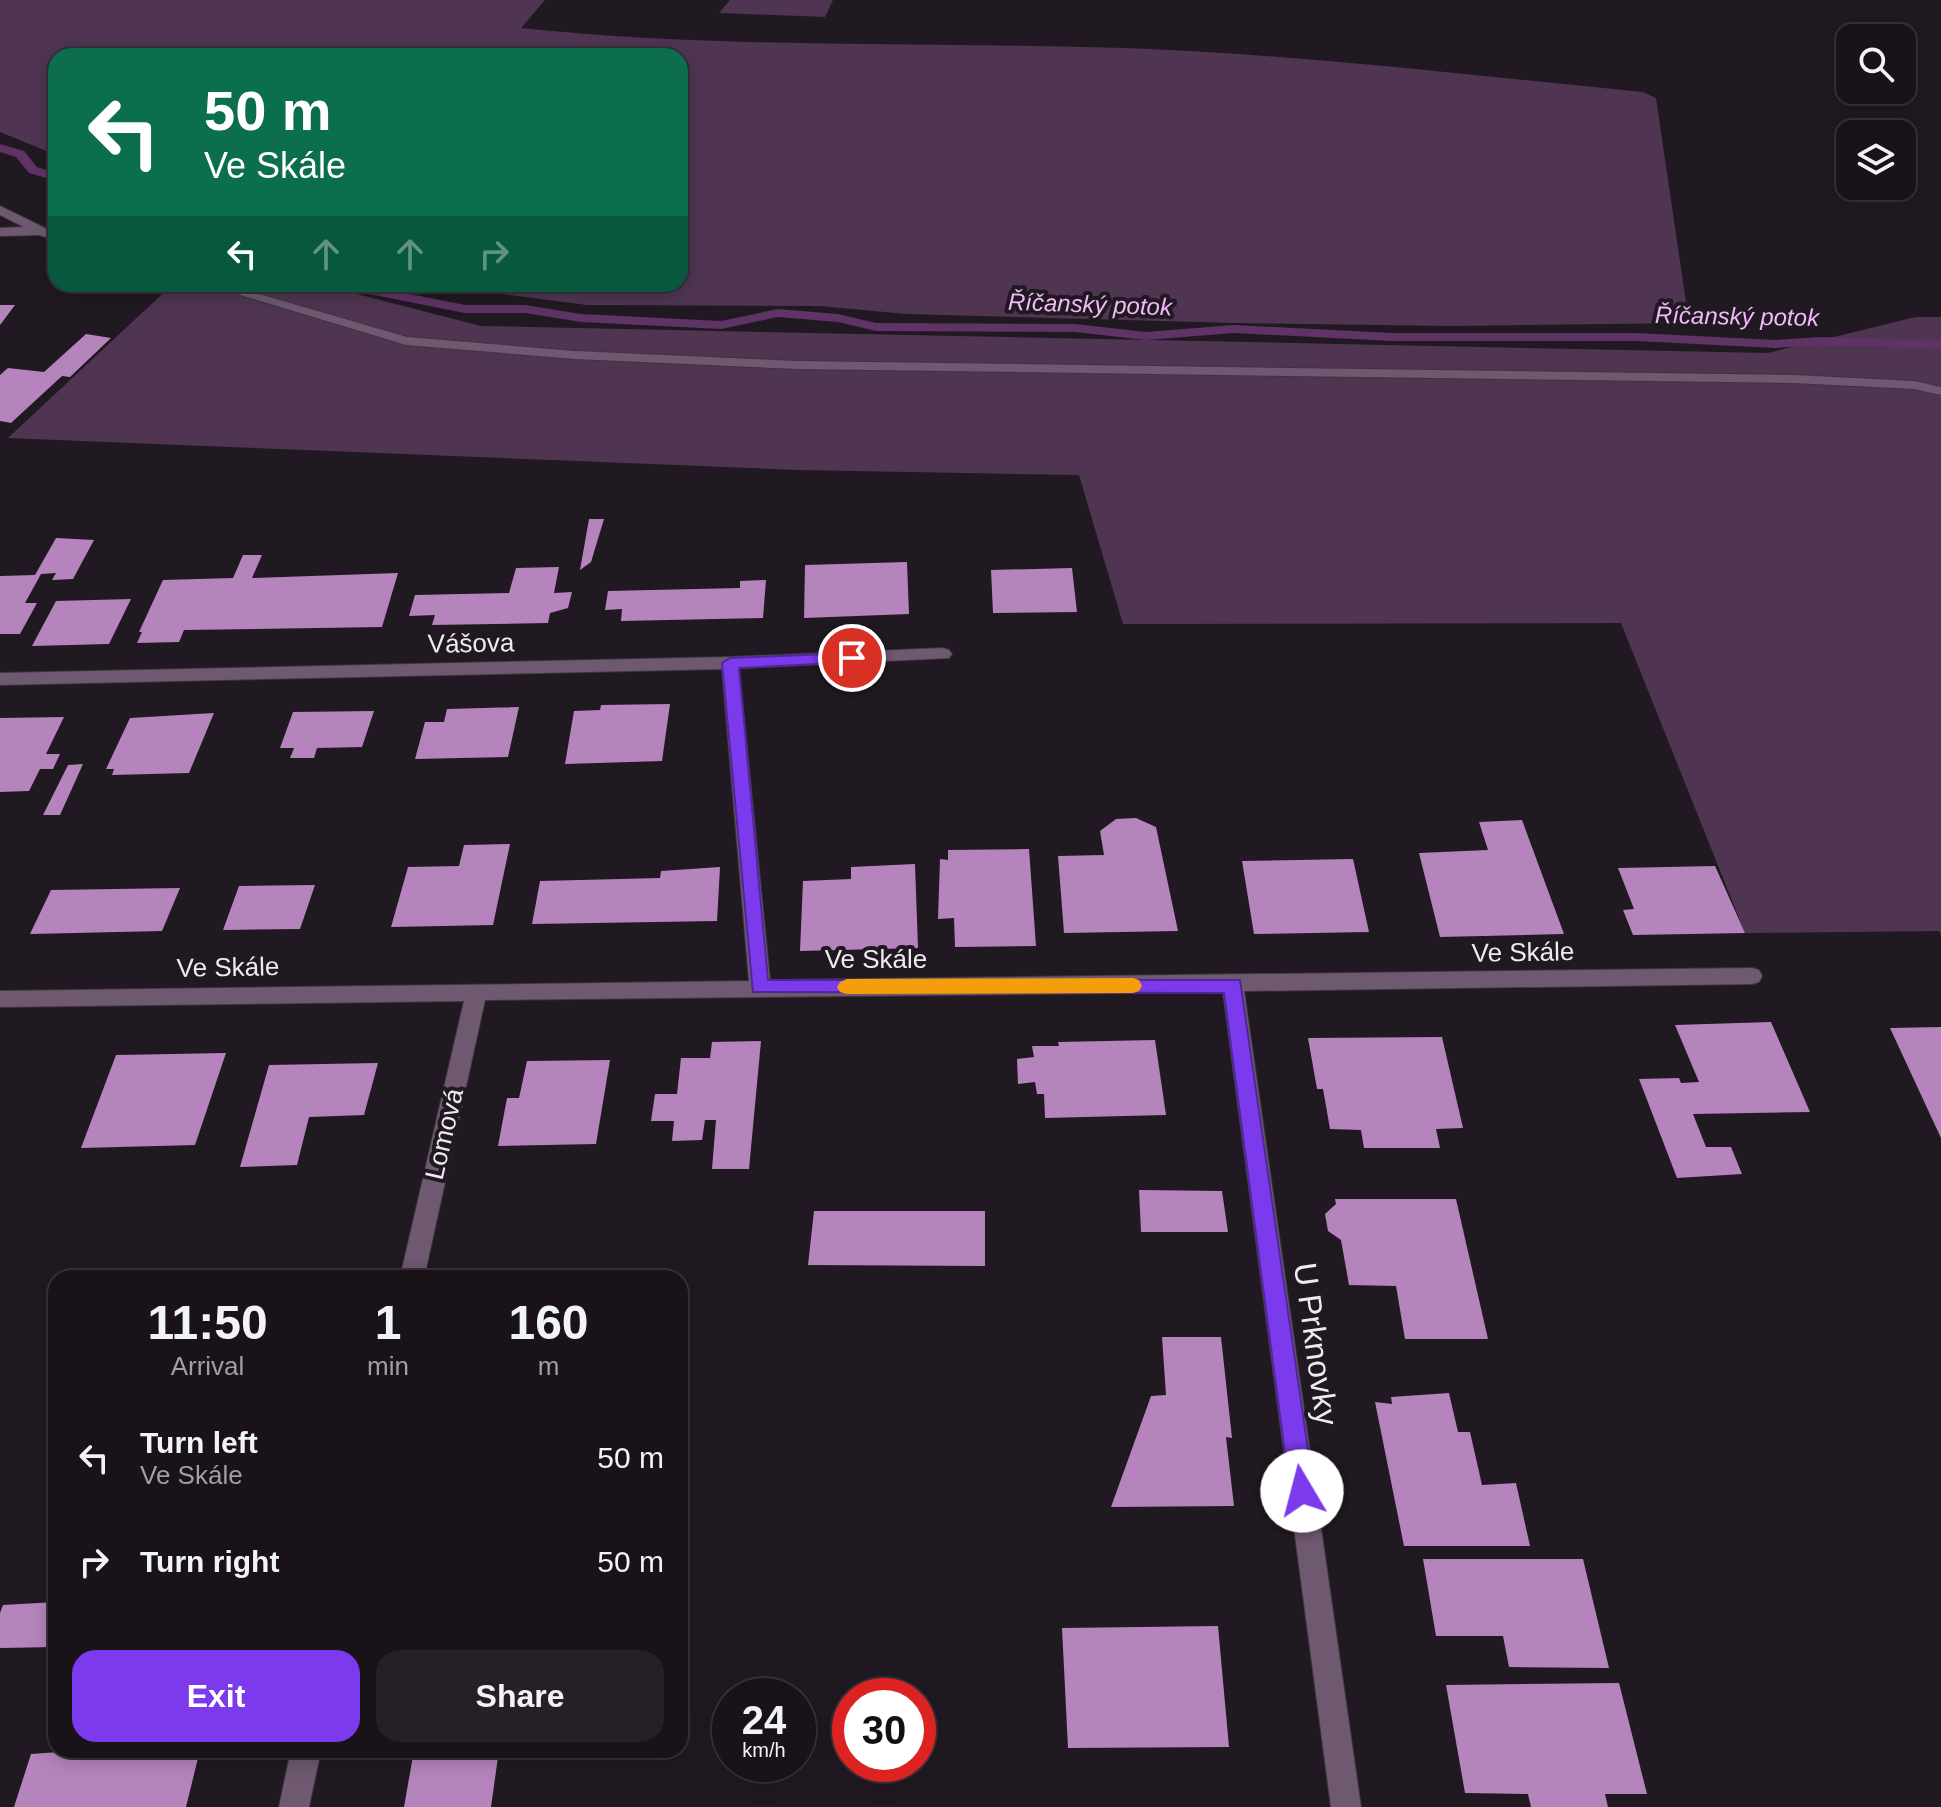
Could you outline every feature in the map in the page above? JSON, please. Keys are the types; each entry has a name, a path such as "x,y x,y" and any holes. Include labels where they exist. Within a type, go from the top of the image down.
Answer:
{"street":[{"path":"0,210 48,234"},
{"path":"0,232 40,231"},
{"path":"238,292 406,341 575,355 796,365 1793,379 1914,385 1941,391"},
{"name":"Vášova","path":"0,679 730,663 943,654"},
{"path":"730,663 760,987"},
{"name":"Ve Skále","path":"0,999 1752,976"},
{"name":"U Prknovky","path":"1233,985 1346,1807"},
{"name":"Lomová","path":"414,1270 477,991"},
{"path":"294,1807 304,1758"}],"shaded area":[{"path":"0,0 545,0 521,28 756,42 1211,52 1643,92 1656,98 1689,323 1453,326 1234,323 907,314 819,306 587,305 488,292 688,292 688,48 48,48 48,152 0,132"},
{"path":"730,0 833,0 825,17 719,13"},
{"path":"164,292 349,292 481,326 1768,353 1916,317 1941,317 1941,935 1939,931 1745,933 1621,623 1123,624 1079,475 799,470 8,438"}],"building":[{"path":"0,305 15,305 0,325"},
{"path":"86,334 111,338 70,377 62,376 11,423 0,421 0,375 8,368 44,372"},
{"path":"589,519 604,519 591,562 580,570"},
{"path":"56,538 94,540 73,579 52,580 56,573 41,574 25,603 37,603 20,634 0,634 0,576 35,575"},
{"path":"243,555 262,555 252,578 398,573 382,627 184,630 179,642 137,643 163,580 233,578"},
{"path":"907,562 909,614 804,618 805,565"},
{"path":"559,567 554,593 572,592 568,608 550,613 548,623 432,625 435,615 409,616 415,595 509,593 516,568"},
{"path":"1072,568 1077,612 993,613 991,570"},
{"path":"766,580 763,618 621,621 622,609 605,610 608,591 740,588 740,581"},
{"path":"131,599 109,644 32,646 56,601"},
{"path":"670,704 662,761 565,764 574,711 600,710 601,705"},
{"path":"519,707 508,757 415,759 425,722 444,722 447,709"},
{"path":"374,711 362,747 317,748 314,758 290,758 294,748 280,748 293,712"},
{"path":"214,713 189,773 112,775 114,769 106,769 130,718"},
{"path":"64,717 46,754 60,754 53,769 40,769 29,791 0,792 0,718"},
{"path":"83,764 60,815 43,815 68,765"},
{"path":"1136,818 1156,827 1178,931 1064,933 1058,856 1104,855 1100,831 1116,819"},
{"path":"1522,820 1564,934 1440,937 1419,853 1488,850 1479,822"},
{"path":"510,844 493,925 391,927 408,867 459,866 464,845"},
{"path":"1029,849 1036,946 955,947 954,918 938,919 940,859 948,860 948,850"},
{"path":"1353,859 1369,932 1254,934 1242,861"},
{"path":"915,864 918,948 800,951 803,881 851,879 851,867"},
{"path":"1715,866 1745,933 1633,935 1623,910 1634,909 1618,868"},
{"path":"720,867 717,921 532,924 540,881 660,878 661,871"},
{"path":"315,885 300,929 223,930 239,886"},
{"path":"180,888 162,931 30,934 51,890"},
{"path":"1771,1022 1810,1112 1693,1114 1706,1147 1731,1147 1742,1174 1677,1178 1639,1079 1679,1078 1681,1083 1699,1082 1675,1025"},
{"path":"1941,1027 1941,1138 1890,1028"},
{"path":"1442,1037 1463,1128 1436,1129 1440,1148 1364,1148 1361,1130 1330,1129 1323,1089 1317,1089 1308,1038"},
{"path":"1155,1040 1166,1115 1045,1118 1044,1094 1037,1094 1035,1082 1018,1084 1017,1059 1034,1057 1032,1046 1059,1046 1058,1042"},
{"path":"761,1041 749,1169 712,1169 716,1120 705,1120 702,1140 672,1141 674,1121 651,1121 655,1094 677,1094 681,1058 710,1058 712,1042"},
{"path":"226,1053 195,1145 81,1148 116,1055"},
{"path":"610,1060 596,1144 498,1146 507,1098 519,1098 527,1061"},
{"path":"378,1063 364,1115 309,1117 297,1165 240,1167 269,1065"},
{"path":"1139,1190 1222,1191 1228,1232 1141,1232"},
{"path":"1335,1199 1456,1199 1488,1339 1405,1339 1396,1286 1349,1285 1341,1240 1328,1231 1325,1214 1336,1204"},
{"path":"814,1211 985,1211 985,1266 808,1265"},
{"path":"1162,1337 1221,1337 1232,1438 1226,1437 1234,1506 1111,1507 1151,1396 1166,1395"},
{"path":"1449,1393 1458,1432 1470,1432 1482,1485 1516,1483 1530,1546 1404,1546 1375,1402 1392,1404 1391,1397"},
{"path":"1423,1559 1583,1559 1609,1668 1509,1667 1503,1636 1436,1636"},
{"path":"48,1602 48,1647 0,1648 0,1613 3,1605"},
{"path":"1218,1626 1229,1747 1068,1748 1062,1628"},
{"path":"1619,1683 1647,1794 1605,1794 1608,1807 1531,1807 1528,1794 1465,1793 1446,1685"},
{"path":"48,1753 48,1758 198,1758 186,1807 14,1807 31,1754"},
{"path":"413,1758 498,1758 491,1807 404,1807"}],"waterway":[{"name":"Říčanský potok","path":"0,148 20,154 33,170 48,175"},
{"name":"Říčanský potok","path":"379,292 465,309 525,309 581,318 721,325 778,313 838,318 876,327 1075,328 1146,336 1234,329 1392,337 1636,337 1776,344 1822,341 1941,345"}],"slow traffic":[{"path":"847,987 1133,986"}],"route":[{"path":"852,658 730,663 760,987 1233,985 1302,1491"}]}
